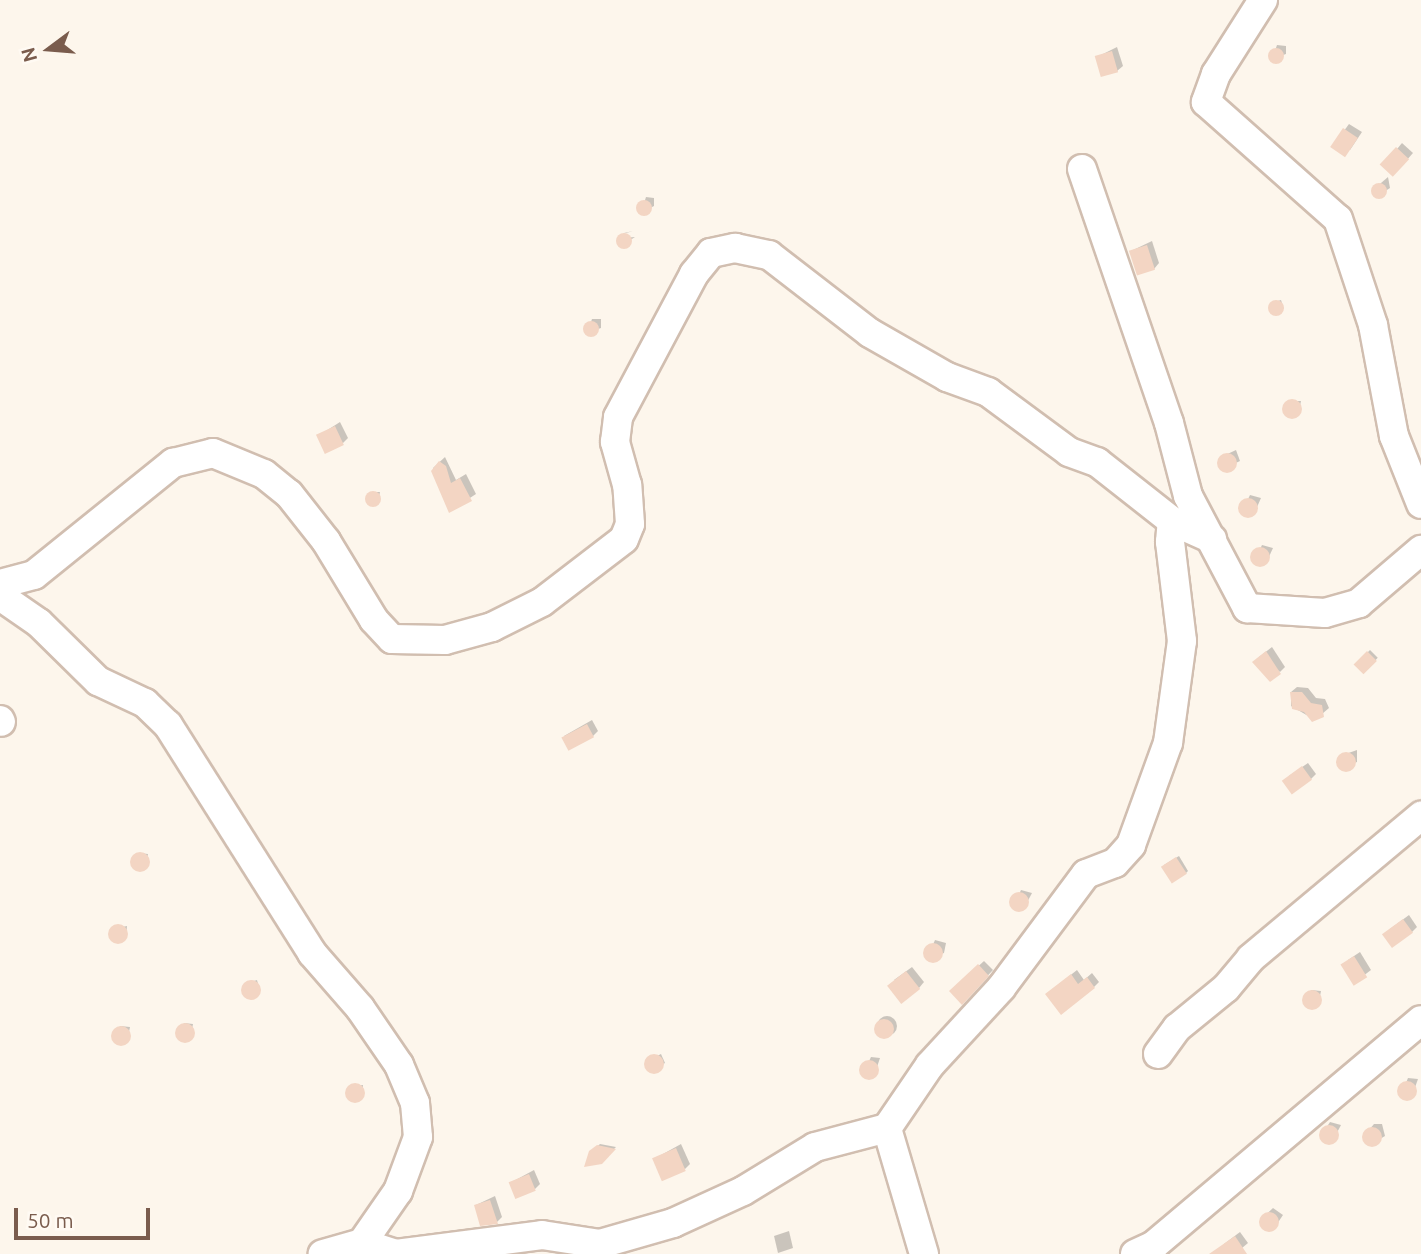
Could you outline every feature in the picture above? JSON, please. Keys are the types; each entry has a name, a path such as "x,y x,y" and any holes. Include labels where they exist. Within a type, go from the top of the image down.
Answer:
{"street":[{"path":"1264,0 1216,74 1206,102 1338,219 1373,325 1394,436 1421,504"},
{"path":"1082,169 1169,423 1179,471 1247,608 1297,614 1325,613 1359,603 1421,550"},
{"path":"0,584 34,575 173,463 213,453 264,474 289,494 326,541 374,620 392,639 445,640 492,627 542,602 624,539 630,524 627,485 615,442 618,417 694,274 711,253 735,248 769,254 870,333 947,377 988,392 1069,452 1097,462 1172,521 1212,539"},
{"path":"323,1254 362,1243 396,1254 542,1235 600,1244 673,1223 743,1191 815,1147 887,1128 930,1065 1001,988 1086,874 1115,863 1131,845 1168,743 1180,654 1172,521"},
{"path":"0,596 39,623 98,681 145,703 168,725 312,953 360,1008 399,1065 415,1103 418,1137 398,1191 362,1243"},
{"path":"1158,1054 1177,1028 1226,988 1251,958 1421,816"},
{"path":"1135,1254 1165,1236 1421,1020"},
{"path":"887,1128 924,1254"}],"building":[{"path":"1276,48 1284,56 1276,64 1268,56"},
{"path":"1112,51 1118,72 1101,77 1095,56"},
{"path":"1343,128 1358,138 1345,157 1330,147"},
{"path":"1396,147 1409,159 1393,177 1380,165"},
{"path":"1376,183 1382,183 1387,191 1385,197 1376,199 1371,194 1371,188"},
{"path":"644,200 652,208 644,216 636,208"},
{"path":"624,233 632,241 624,249 616,241"},
{"path":"1147,245 1155,270 1137,276 1129,251"},
{"path":"1276,300 1284,308 1276,316 1268,308"},
{"path":"591,321 599,329 591,337 583,329"},
{"path":"1292,399 1299,402 1302,409 1299,416 1292,419 1285,416 1282,409 1285,402"},
{"path":"335,426 344,445 325,454 316,435"},
{"path":"1227,453 1234,456 1237,463 1234,470 1227,473 1220,470 1217,463 1220,456"},
{"path":"439,461 446,466 451,483 460,478 472,501 449,513 431,471"},
{"path":"373,491 381,499 373,507 365,499"},
{"path":"1248,498 1255,501 1258,508 1255,515 1248,518 1241,515 1238,508 1241,501"},
{"path":"1260,547 1267,550 1270,557 1267,564 1260,567 1253,564 1250,557 1253,550"},
{"path":"1266,651 1281,674 1270,682 1252,662"},
{"path":"1367,651 1377,661 1363,674 1354,664"},
{"path":"1290,692 1302,692 1311,703 1322,705 1324,717 1312,722 1304,712 1292,709"},
{"path":"587,724 594,737 568,751 561,738"},
{"path":"1346,752 1353,755 1356,762 1353,769 1346,772 1339,769 1336,762 1339,755"},
{"path":"1302,766 1312,780 1292,794 1282,781"},
{"path":"140,852 147,855 150,862 147,869 140,872 133,869 130,862 133,855"},
{"path":"1176,857 1187,874 1172,884 1161,867"},
{"path":"1019,892 1026,895 1029,902 1026,909 1019,912 1012,909 1009,902 1012,895"},
{"path":"1403,919 1413,933 1392,948 1382,934"},
{"path":"118,924 125,927 128,934 125,941 118,944 111,941 108,934 111,927"},
{"path":"933,943 940,946 943,953 940,960 933,963 926,960 923,953 926,946"},
{"path":"1354,956 1367,977 1354,986 1340,964"},
{"path":"978,964 989,976 962,1005 949,991"},
{"path":"906,971 920,989 901,1004 887,986"},
{"path":"1071,974 1078,984 1087,977 1095,988 1061,1015 1045,994"},
{"path":"251,980 258,983 261,990 258,997 251,1000 244,997 241,990 244,983"},
{"path":"1312,990 1319,993 1322,1000 1319,1007 1312,1010 1305,1007 1302,1000 1305,993"},
{"path":"884,1019 891,1022 894,1029 891,1036 884,1039 877,1036 874,1029 877,1022"},
{"path":"185,1023 192,1026 195,1033 192,1040 185,1043 178,1040 175,1033 178,1026"},
{"path":"121,1026 128,1029 131,1036 128,1043 121,1046 114,1043 111,1036 114,1029"},
{"path":"654,1054 661,1057 664,1064 661,1071 654,1074 647,1071 644,1064 647,1057"},
{"path":"869,1060 876,1063 879,1070 876,1077 869,1080 862,1077 859,1070 862,1063"},
{"path":"1407,1081 1414,1084 1417,1091 1414,1098 1407,1101 1400,1098 1397,1091 1400,1084"},
{"path":"355,1083 362,1086 365,1093 362,1100 355,1103 348,1100 345,1093 348,1086"},
{"path":"1329,1125 1336,1128 1339,1135 1336,1142 1329,1145 1322,1142 1319,1135 1322,1128"},
{"path":"1372,1127 1379,1130 1382,1137 1379,1144 1372,1147 1365,1144 1362,1137 1365,1130"},
{"path":"597,1145 616,1149 602,1164 584,1167 589,1151"},
{"path":"676,1148 686,1171 662,1181 652,1158"},
{"path":"529,1174 536,1191 515,1199 509,1182"},
{"path":"490,1200 498,1224 480,1226 474,1205"},
{"path":"1269,1212 1276,1215 1279,1222 1276,1229 1269,1232 1262,1229 1259,1222 1262,1215"},
{"path":"1235,1236 1247,1254 1209,1254"}]}
